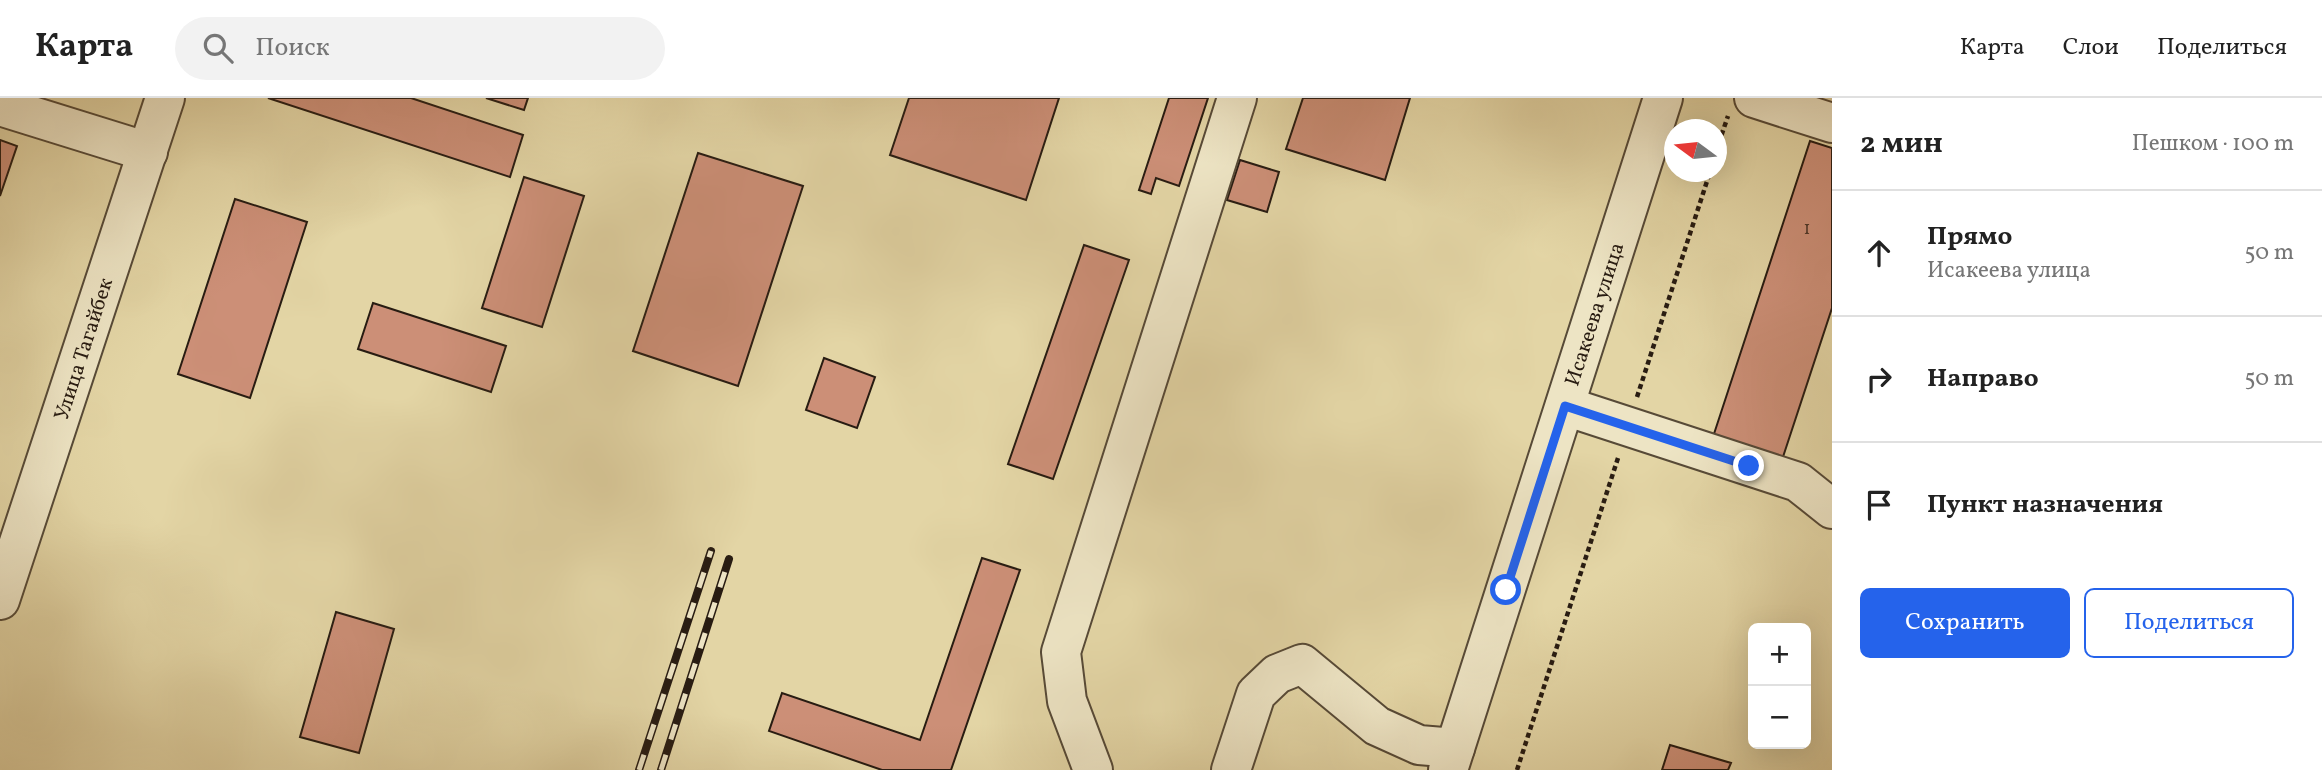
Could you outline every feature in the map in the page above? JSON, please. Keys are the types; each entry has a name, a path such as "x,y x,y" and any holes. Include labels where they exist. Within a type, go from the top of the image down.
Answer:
{"street":[{"name":"Улица Тагайбек","path":"0,600 165,98"},
{"path":"1093,770 1067,701 1061,652 1237,98"},
{"name":"Исакеева улица","path":"1452,759 1663,98"},
{"path":"0,106 148,152"},
{"path":"1741,107 1832,123"},
{"path":"1565,406 1798,482 1832,509"},
{"path":"1231,770 1256,694 1277,674 1302,664 1377,726 1452,759"}],"path":[{"path":"1727,133 1741,107"},
{"path":"1636,401 1707,182"},
{"path":"1517,770 1619,453"}],"building":[{"path":"268,98 411,98 523,135 510,177"},
{"path":"486,98 528,98 524,110"},
{"path":"909,98 1059,98 1026,200 890,155"},
{"path":"1169,98 1208,98 1179,186 1156,178 1151,194 1139,190"},
{"path":"1303,98 1410,98 1385,180 1286,149"},
{"path":"0,140 17,146 0,196"},
{"path":"1810,141 1832,148 1832,308 1780,466 1711,443"},
{"path":"698,153 803,186 738,386 633,351"},
{"path":"1240,160 1279,172 1267,212 1227,200"},
{"path":"524,177 584,196 542,327 482,308"},
{"path":"235,199 307,222 250,398 178,374"},
{"path":"1084,245 1129,260 1053,479 1008,464"},
{"path":"373,303 506,346 491,392 358,349"},
{"path":"824,358 875,377 857,428 806,410"},
{"path":"982,558 1020,570 951,770 882,770 769,731 782,693 920,740"},
{"path":"336,612 394,629 359,753 300,737"},
{"path":"1670,745 1731,763 1728,770 1662,770"}],"railway":[{"path":"639,770 711,551"},
{"path":"661,770 729,559"}],"route":[{"path":"1506,590 1565,406 1749,466"}]}
